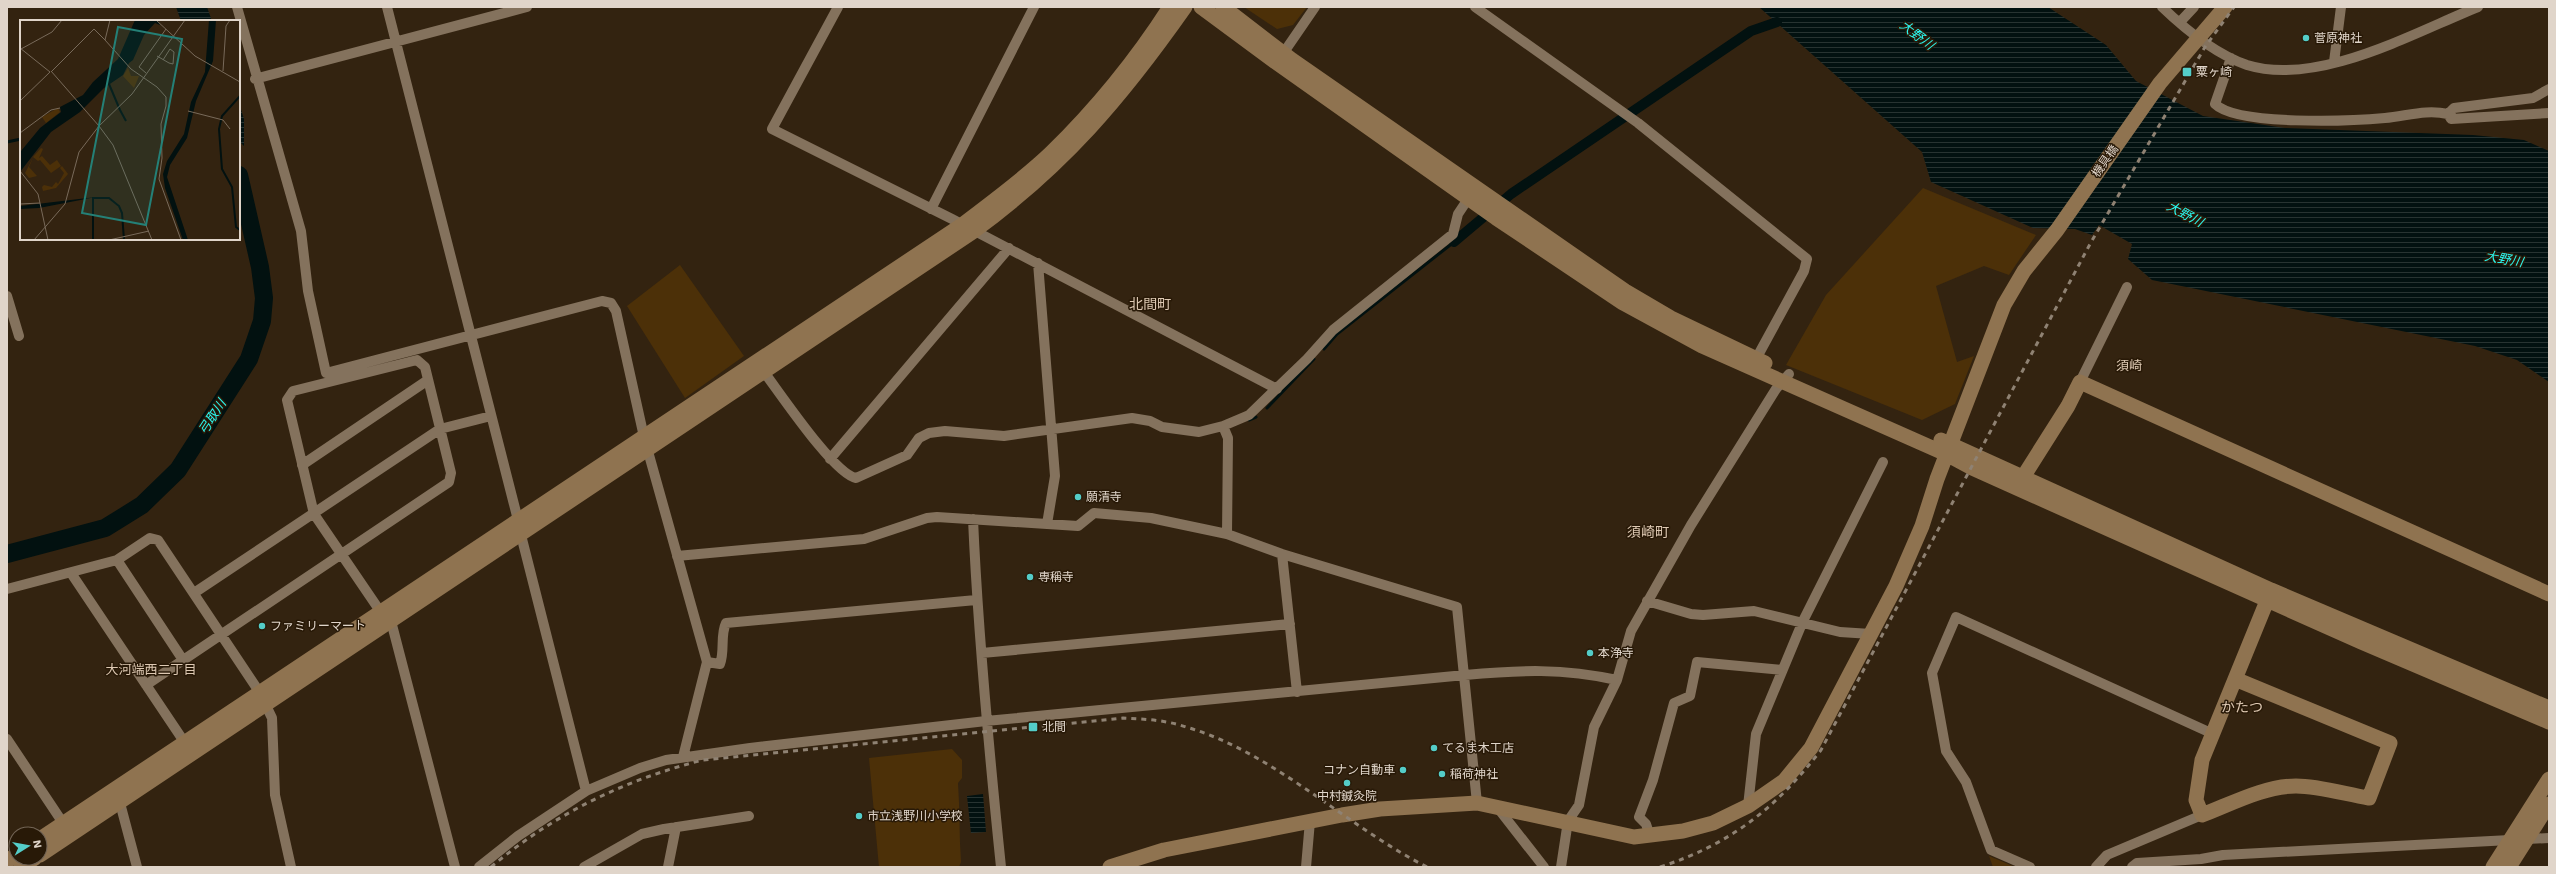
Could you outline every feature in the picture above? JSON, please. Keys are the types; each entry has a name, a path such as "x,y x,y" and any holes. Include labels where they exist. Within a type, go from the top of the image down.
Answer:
{"street":[{"path":"237,7 255,79 301,231 308,291 326,373 470,337 602,301 611,303 616,311 646,443 707,662 683,757"},
{"path":"387,7 586,791"},
{"path":"255,79 396,40 527,7"},
{"path":"838,7 772,129 1009,248 1277,389"},
{"path":"931,209 1034,7"},
{"path":"646,443 764,372 968,228 1051,153 1079,124 1122,74 1170,7"},
{"path":"48,834 185,743 263,699 391,621 519,528 968,228 1018,199 1074,147 1116,100 1185,7"},
{"path":"1201,7 1280,58 1502,215 1623,303 1702,346 1786,378 1948,449 2019,483 2549,722"},
{"path":"1223,7 1280,58"},
{"path":"1280,58 1315,7"},
{"path":"1475,7 1638,123 1807,259 1804,271 1756,359"},
{"path":"2162,7 2199,38 2231,58 2248,65 2292,71 2334,62 2382,49 2465,9 2478,7"},
{"path":"2180,22 2194,7"},
{"name":"機具橋","path":"1110,867 1164,850 1310,821 1380,809 1477,803 1634,836 1650,836 1683,831 1713,823 1748,806 1784,781 1811,748 1896,586 1922,526 1948,449 2004,305 2024,271 2050,239 2160,83 2225,7"},
{"path":"2334,62 2341,7"},
{"path":"2231,58 2215,104 2220,110 2283,120 2328,121 2385,118 2433,110 2448,114 2451,119 2549,113"},
{"path":"2448,114 2454,108 2534,98 2549,89"},
{"path":"764,372 830,459 848,477 856,478 907,456 919,438 929,433 945,431 1004,436 1053,431 1132,418 1150,421 1162,427 1199,432 1223,426 1248,415 1277,389 1333,330 1453,234 1458,214 1478,198"},
{"path":"1502,215 1652,306 1756,359 1786,378"},
{"path":"830,459 1009,248"},
{"path":"1038,263 1053,431 1055,476 1048,524"},
{"path":"2019,483 2068,406 2127,287"},
{"path":"7,296 19,336"},
{"path":"146,685 342,556 449,482 452,473 425,367 417,360 293,391 287,400 314,514 342,556 380,611"},
{"path":"1561,867 1568,821 1579,805 1594,727 1617,680 1631,631 1691,525 1786,378"},
{"path":"302,465 428,380"},
{"path":"2080,382 2549,594"},
{"path":"194,593 440,429 491,416"},
{"path":"1223,426 1228,438 1227,534"},
{"path":"1748,806 1756,734 1802,623 1883,462"},
{"path":"677,556 864,539 927,518 973,519 1078,526 1094,513 1151,518 1227,534 1282,554 1457,607 1477,803"},
{"path":"973,519 976,600 982,653 986,722 1001,867"},
{"path":"48,850 120,803 263,699 380,611 519,528"},
{"path":"7,589 117,560 150,538 158,540 222,634 263,699 272,718 275,795 291,867"},
{"path":"1282,554 1297,692"},
{"path":"117,560 183,660"},
{"path":"71,573 185,743"},
{"path":"2202,815 2196,800 2202,760 2211,733 2269,596"},
{"path":"2269,596 2549,708"},
{"path":"707,662 720,664 723,655 723,629 726,623 976,600"},
{"path":"1647,601 1691,614 1703,615 1754,611 1840,632 1872,634"},
{"path":"2030,867 1991,850 1966,782 1946,751 1932,673 1956,617 2211,733"},
{"path":"391,621 455,867"},
{"path":"982,653 1290,624"},
{"path":"1650,836 1646,824 1638,817 1654,780 1674,703 1690,696 1696,662 1782,670"},
{"path":"479,867 518,836 586,791 640,768 683,757 750,748 986,722 1528,669 1574,671 1617,680"},
{"path":"2096,867 2108,856 2202,815 2268,790 2297,786 2369,798 2390,743 2235,678"},
{"path":"7,739 64,823"},
{"path":"2493,867 2549,779"},
{"path":"120,803 137,867"},
{"path":"2509,867 2549,804"},
{"path":"1497,807 1544,867"},
{"path":"584,867 642,834 676,827 749,816"},
{"path":"1306,867 1310,821"},
{"path":"668,867 676,827"},
{"path":"2527,839 2549,838"},
{"path":"2132,867 2136,864 2201,863 2223,855 2510,840"}],"shaded area":[{"path":"1244,7 1307,7 1293,25 1277,29"},
{"path":"1923,188 2036,235 2009,275 1984,266 1936,286 1957,362 1974,356 1955,404 1922,420 1786,365 1826,295"},
{"path":"680,265 744,356 685,398 627,306"},
{"path":"952,749 962,760 962,778 958,783 961,862 959,867 879,867 869,758"},
{"path":"1989,856 2015,867 1993,867"}],"water":[{"path":"176,7 207,7 212,20 181,20"},
{"name":"大野川","path":"1759,7 2048,7 2106,45 2136,81 2203,116 2285,128 2473,135 2524,140 2549,151 2549,382 2517,360 2475,346 2152,280 2128,259 2132,244 2099,225 2092,235 2075,229 2033,228 1931,182 1922,152"},
{"path":"240,106 244,119 244,146 240,142"},
{"path":"983,794 986,832 971,833 967,796"}],"waterway":[{"path":"1454,242 1511,194 1751,31 1777,22"},
{"path":"7,142 20,139"},
{"name":"弓取川","path":"7,554 105,528 142,505 178,470 249,359 262,321 264,298 260,267 240,179"},
{"path":"1324,349 1337,334 1454,242"},
{"path":"1267,408 1314,359"},
{"path":"1249,420 1256,417"}],"railway":[{"path":"1660,867 1709,847 1750,822 1787,790 1821,750 2090,244 2205,47 2234,7"},
{"path":"491,867 540,831 591,801 645,778 703,760 1123,718 1155,720 1171,723 1218,739 1249,754 1279,771 1367,831 1427,867"}],"place":[{"name":"菅原神社","path":"2306,38"},
{"name":"粟ヶ崎","path":"2187,72"},
{"name":"願清寺","path":"1078,497"},
{"name":"専稱寺","path":"1030,577"},
{"name":"ファミリーマート","path":"262,626"},
{"name":"本浄寺","path":"1590,653"},
{"name":"北間","path":"1033,727"},
{"name":"てるま木工店","path":"1434,748"},
{"name":"コナン自動車","path":"1403,770"},
{"name":"稲荷神社","path":"1442,774"},
{"name":"中村鍼灸院","path":"1347,783"},
{"name":"市立浅野川小学校","path":"859,816"}],"district":[{"name":"北間町","path":"1150,304"},
{"name":"須崎","path":"2129,365"},
{"name":"須崎町","path":"1648,532"},
{"name":"大河端西二丁目","path":"151,669"},
{"name":"かたつ","path":"2242,707"}]}
